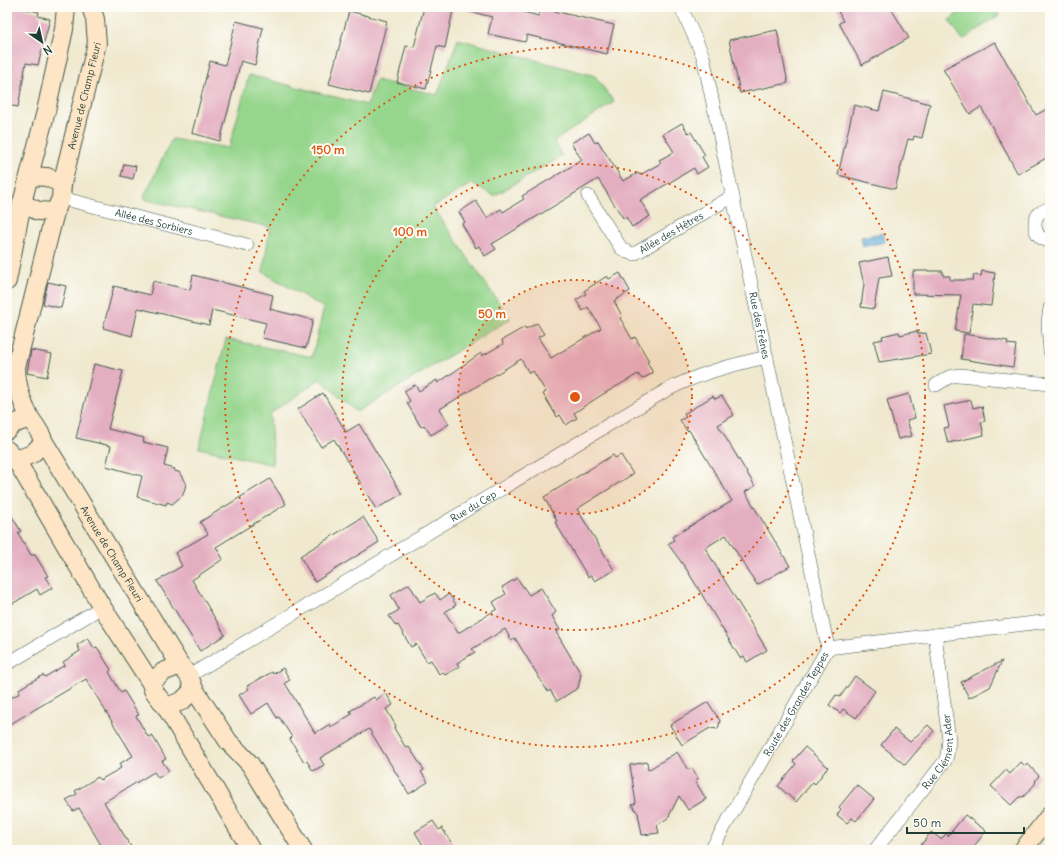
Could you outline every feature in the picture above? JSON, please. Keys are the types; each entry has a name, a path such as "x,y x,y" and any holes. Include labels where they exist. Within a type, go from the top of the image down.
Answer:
{"street":[{"path":"7,281 26,183 30,176 64,29 66,7"},
{"name":"Avenue de Champ Fleuri","path":"90,7 95,19 96,43 60,198 16,367 16,382 21,400 30,418 42,435 44,442 188,677 228,741 250,764 303,850"},
{"name":"Rue des Frênes","path":"681,7 703,56 828,648"},
{"path":"22,203 38,211 60,198 47,177 30,176"},
{"name":"Allée des Hêtres","path":"588,196 621,248 634,254 733,196"},
{"name":"Allée des Sorbiers","path":"60,198 247,245"},
{"path":"1050,208 1039,213 1034,223 1037,234 1041,238 1050,241"},
{"path":"1050,308 1048,323 1050,352"},
{"name":"Rue du Cep","path":"188,677 665,390 685,380 707,372 767,357"},
{"path":"936,385 949,377 959,375 1050,384"},
{"path":"7,430 13,424 30,418"},
{"path":"44,442 32,454 12,455 102,607 151,683 153,690 166,707 251,850"},
{"path":"7,664 102,607"},
{"name":"Route des Grandes Teppes","path":"711,850 828,648 1050,620"},
{"name":"Rue Clément Ader","path":"876,850 938,772 947,756 949,740 935,635"},
{"path":"151,683 163,672 188,677 182,701 166,707"},
{"path":"1023,850 1050,815"}],"green space":[{"path":"967,7 993,7 999,15 963,40 949,20"},
{"path":"458,39 595,76 614,102 554,141 562,156 494,196 472,183 433,207 510,319 357,412 320,379 270,414 273,465 199,448 226,339 312,357 324,308 263,272 270,227 143,199 172,139 229,148 249,75 367,105 376,80 437,95"}],"water":[{"path":"883,233 885,242 863,247 861,237"}],"building":[{"path":"7,7 25,7 25,9 39,12 38,16 50,19 38,65 26,63 18,107 7,105"},
{"path":"424,7 439,7 453,10 445,48 437,46 426,89 397,82 406,46 414,47"},
{"path":"469,7 503,7 539,16 541,8 614,25 607,54 527,35 525,42 488,34 492,17 468,11"},
{"path":"836,7 890,7 909,38 862,65 839,23 843,21"},
{"path":"349,11 387,21 369,94 329,84"},
{"path":"236,21 263,28 255,65 241,61 220,141 192,133 210,61 225,65"},
{"path":"777,30 788,83 740,93 729,40"},
{"path":"995,42 1036,115 1050,107 1050,156 1018,174 981,107 970,114 943,69"},
{"path":"884,92 930,104 922,138 914,136 913,140 908,139 895,189 838,175 854,105 879,111"},
{"path":"682,123 688,133 691,132 705,155 702,157 708,167 697,174 694,168 640,200 650,216 632,227 626,217 623,218 598,179 492,244 496,249 485,256 479,246 476,248 462,224 465,222 459,212 476,201 487,218 501,209 503,212 524,199 522,196 582,160 571,143 589,133 595,143 598,141 623,181 638,173 640,175 661,163 659,160 674,152 663,134"},
{"path":"124,164 136,166 133,179 121,176"},
{"path":"888,257 892,276 879,278 874,309 861,307 864,284 859,263"},
{"path":"913,271 943,271 943,276 950,276 950,280 973,280 974,275 981,276 982,271 995,273 991,306 973,304 969,333 955,331 961,295 913,294"},
{"path":"620,273 630,291 614,301 622,316 620,318 632,339 635,337 649,361 647,362 653,373 642,379 638,374 600,396 574,413 577,418 566,425 560,415 557,417 543,394 546,392 533,371 529,373 521,359 440,409 449,424 431,435 424,425 421,427 407,403 410,401 404,391 415,385 419,391 437,380 438,383 481,353 482,356 503,344 502,340 525,327 526,329 537,323 544,334 538,337 551,358 601,328 588,307 583,311 576,300 586,294 584,291 607,276 609,279"},
{"path":"193,275 273,295 270,309 313,320 306,348 262,338 266,323 212,310 209,325 138,308 132,336 103,328 114,286 150,295 153,281 190,290"},
{"path":"48,282 66,286 61,308 43,304"},
{"path":"917,331 918,334 926,333 931,354 879,362 874,341 883,339 882,336 899,332 900,335"},
{"path":"964,334 1008,341 1007,344 1016,345 1013,367 961,359"},
{"path":"31,350 52,354 47,377 27,373"},
{"path":"94,364 123,371 108,429 144,438 143,442 168,448 164,466 175,469 174,471 179,472 186,484 183,495 172,504 167,502 166,505 137,497 142,476 106,466 111,446 76,438"},
{"path":"323,393 346,432 359,424 402,494 376,509 334,439 321,447 298,409"},
{"path":"909,394 915,418 907,420 912,436 898,439 887,400"},
{"path":"713,396 715,399 722,396 734,415 718,425 755,486 745,492 790,566 757,585 726,535 705,548 767,650 747,662 744,656 740,658 687,570 668,544 674,540 672,537 732,501 689,430 687,431 680,420 686,417 684,414"},
{"path":"971,400 973,408 982,406 985,421 981,422 984,435 948,443 944,428 949,427 944,406"},
{"path":"613,455 615,458 621,455 633,474 577,509 614,570 595,581 591,575 588,577 555,522 557,521 544,497"},
{"path":"270,479 286,504 216,547 223,559 192,580 225,635 200,651 157,581 182,566 175,553 208,534 200,522"},
{"path":"7,509 21,531 18,533 31,555 35,555 48,576 45,577 52,588 40,595 37,589 7,607"},
{"path":"363,517 379,542 315,582 300,556"},
{"path":"517,578 529,595 541,588 556,612 552,616 560,630 556,632 581,674 578,688 557,701 550,690 548,692 515,638 511,640 505,629 472,649 475,652 457,663 459,667 445,675 443,672 439,674 431,660 427,662 416,644 411,647 398,625 396,626 389,616 399,610 391,595 409,584 420,602 435,593 440,600 449,594 456,605 445,612 458,633 497,609 493,602 506,594 502,587"},
{"path":"88,638 94,648 97,647 111,670 109,672 121,693 124,691 139,715 136,716 148,737 152,735 166,759 162,761 169,771 158,778 154,772 104,802 133,850 104,850 79,808 73,811 66,800 77,794 75,791 98,777 100,780 121,768 119,764 133,756 86,679 7,726 7,700 20,693 19,689 43,675 45,677 65,665 63,662 80,651 77,645"},
{"path":"1002,661 990,687 969,698 961,682"},
{"path":"283,668 290,680 285,683 315,733 330,724 331,727 352,714 350,711 374,697 376,700 386,693 393,705 386,709 396,726 394,728 406,748 409,747 424,770 421,772 428,782 409,794 369,729 320,758 324,765 313,771 307,761 304,762 290,739 292,737 279,717 277,718 268,703 251,714 239,695 249,689 247,686 272,672 273,674"},
{"path":"855,676 875,691 856,718 843,709 840,713 829,705 836,695 840,697"},
{"path":"708,702 720,721 718,729 710,728 682,745 670,725"},
{"path":"928,725 934,731 905,765 881,745 894,729 910,742"},
{"path":"805,747 828,767 815,784 813,782 796,802 778,786 796,764 793,761"},
{"path":"677,752 688,770 692,768 698,779 695,781 706,799 688,810 679,796 668,818 657,825 659,833 642,835 638,813 632,805 636,803 630,765 647,762 648,770"},
{"path":"1021,762 1025,766 1028,764 1039,776 1036,779 1035,784 1023,797 1019,797 1011,805 991,786 1006,770 1010,774"},
{"path":"857,785 874,799 856,821 852,818 847,823 837,815 841,809 839,807"},
{"path":"965,815 986,831 971,850 928,850 921,845 931,832 941,839 946,834 948,836"},
{"path":"433,821 439,830 442,828 456,850 426,850 415,832"}]}
